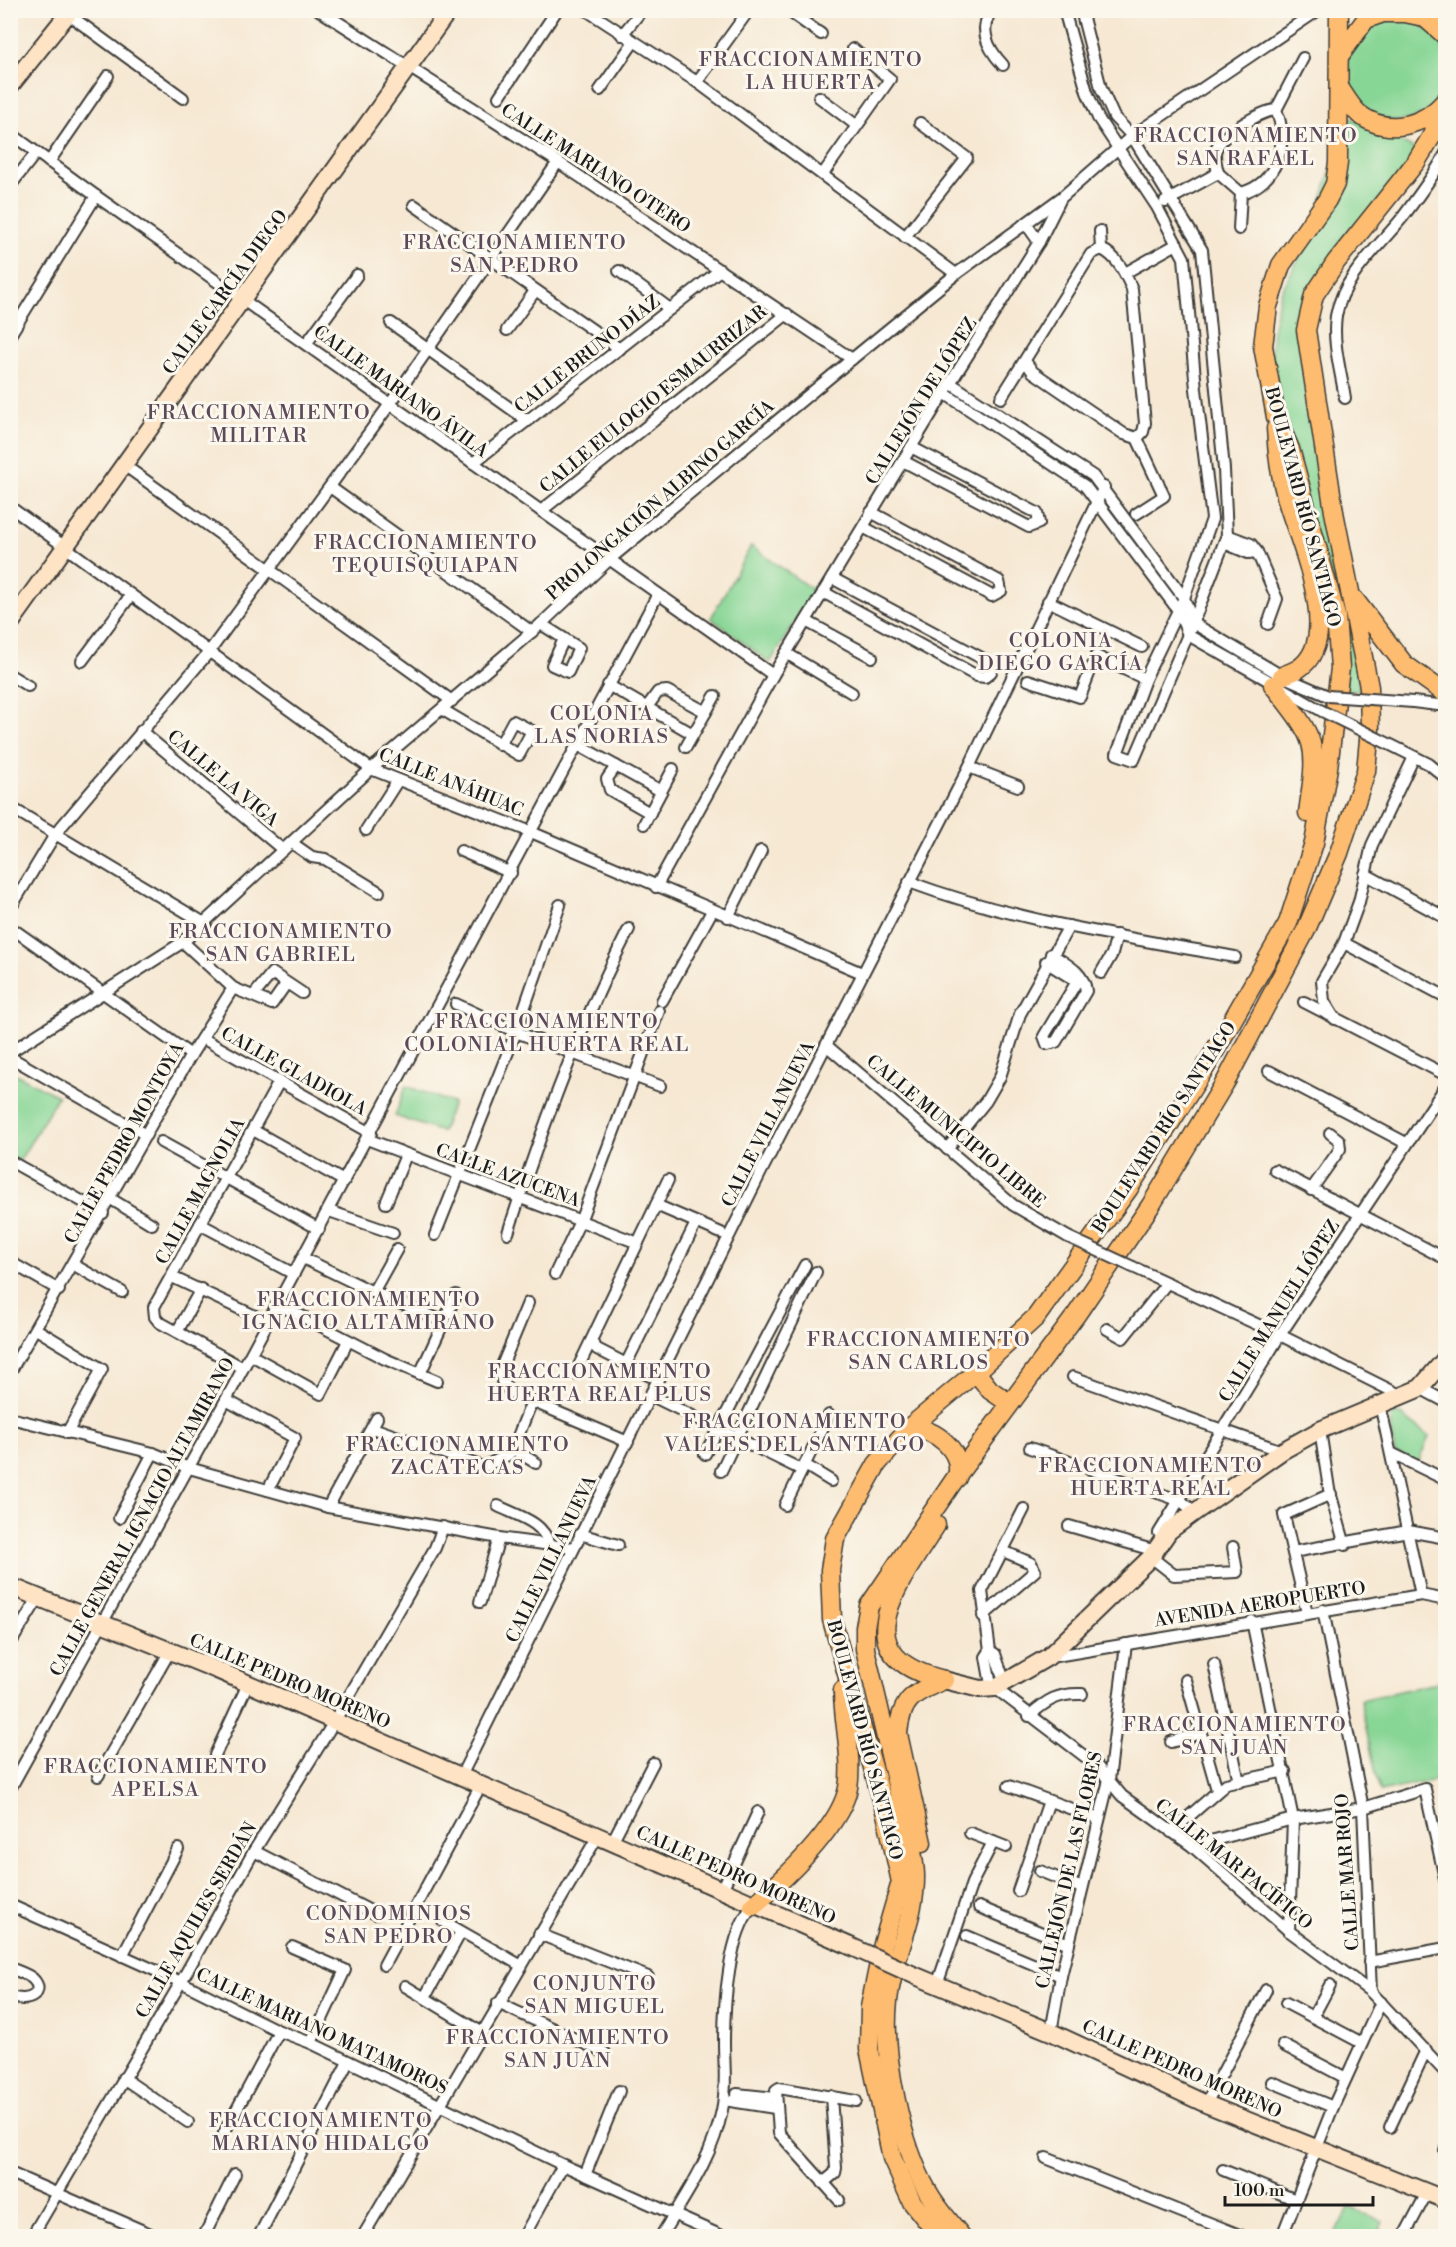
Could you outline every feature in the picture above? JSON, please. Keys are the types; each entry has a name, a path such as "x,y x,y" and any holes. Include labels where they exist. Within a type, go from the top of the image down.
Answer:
{"main road":[{"name":"BOULEVARD RÍO SANTIAGO","path":"939,2236 912,2202 892,2158 869,2049 870,2007 883,1944 901,1882 887,1818 843,1667 832,1620 830,1570 835,1539 877,1464 910,1427 976,1372 1036,1317 1129,1188 1204,1068 1288,923 1299,890 1314,843 1328,768 1340,668 1336,616 1290,449 1276,417 1263,346 1268,306 1281,265 1328,200 1335,184 1338,163 1339,10"},
{"path":"1340,55 1366,19 1383,13 1405,13 1425,17 1446,36"},
{"path":"1339,87 1360,114 1378,124 1399,126 1419,122 1436,112 1446,101"},
{"name":"BOULEVARD RÍO SANTIAGO","path":"961,2236 928,2193 909,2151 888,2044 888,2001 897,1954 910,1908 915,1876 911,1844 866,1650 865,1627 869,1606 959,1473 1076,1315 1150,1205 1226,1081 1306,930 1339,853 1366,771 1370,729 1369,687 1334,512 1306,330 1314,295 1336,262 1416,162 1434,134 1446,106"},
{"path":"1276,417 1277,452 1286,498 1320,612 1317,639 1310,656 1300,668 1277,680 1308,730 1315,759 1299,890"},
{"path":"1350,594 1404,664 1446,694"},
{"path":"976,1372 990,1390 1009,1403"},
{"path":"910,1427 936,1434 946,1443 954,1455 959,1473 953,1498 887,1607 884,1623 886,1638 895,1656 923,1675 944,1680"},
{"path":"753,1906 817,1843 842,1806 848,1788 849,1766 843,1710 843,1667"},
{"path":"915,1876 923,1848 898,1734 899,1720 908,1700 919,1691 944,1680"}],"street":[{"name":"CALLE GARCÍA DIEGO","path":"10,624 244,300 449,10"},
{"path":"499,98 558,10"},
{"path":"622,35 642,10"},
{"path":"697,82 749,10"},
{"path":"787,10 821,34"},
{"path":"992,10 988,16 985,34 989,49 1003,65"},
{"path":"1064,10 1087,92 1098,118 1157,207 1184,258 1196,388 1212,519 1184,598 1145,680 1117,754 1134,760 1193,623 1226,539 1224,469 1202,250 1132,136 1114,117 1101,88 1081,10"},
{"path":"588,11 633,43 697,82 956,274"},
{"name":"PROLONGACIÓN ALBINO GARCÍA","path":"10,1052 183,942 206,924 370,769 536,628 610,559 852,359 956,274 1062,197 1132,136 1317,11"},
{"path":"10,86 69,12 183,98"},
{"name":"CALLE MARIANO OTERO","path":"323,12 558,162 852,359"},
{"path":"600,90 633,43"},
{"path":"823,174 890,79 853,49"},
{"path":"1276,110 1303,58"},
{"path":"49,162 108,76"},
{"path":"819,97 856,125"},
{"path":"1241,193 1218,174 1216,149 1221,141 1266,110 1276,110"},
{"path":"1241,193 1253,190 1264,181 1273,171 1279,158 1281,121 1276,110"},
{"path":"905,237 967,158 920,123"},
{"name":"CALLE MARIANO ÁVILA","path":"10,133 773,675"},
{"path":"10,186 36,153"},
{"path":"1345,398 1335,334 1336,315 1343,297 1363,262 1401,218 1446,153"},
{"path":"10,909 56,833 209,652 390,404 558,162"},
{"path":"1157,207 1218,174"},
{"path":"1239,229 1241,193"},
{"path":"10,335 96,196"},
{"name":"CALLEJÓN DE LÓPEZ","path":"656,887 773,675 950,383 1039,243 1062,197"},
{"path":"414,205 489,260 620,348"},
{"path":"1023,225 1029,228 1039,243"},
{"path":"1100,231 1101,249"},
{"path":"1125,273 1177,244"},
{"path":"1101,249 1109,253 1125,273 1132,289 1145,423 1143,432 1137,438"},
{"path":"1001,398 1025,361 1033,343 1091,254 1101,249"},
{"name":"CALLE BRUNO DÍAZ","path":"473,463 720,270"},
{"path":"619,272 670,309"},
{"path":"306,344 357,275"},
{"path":"507,330 535,291"},
{"name":"CALLE EULOGIO ESMAURRIZAR","path":"541,511 787,314"},
{"path":"391,323 528,421"},
{"path":"1025,361 1033,372 1124,434 1137,438 1164,496 1136,514"},
{"path":"950,383 1093,476 1104,487 1184,598 1193,623 1322,711 1414,757 1446,778"},
{"path":"1196,388 1216,386"},
{"path":"944,393 1084,486 1098,500 1178,610 1188,635 1277,680 1328,696 1446,706"},
{"path":"903,461 969,498 1029,527 1039,523 1037,513 911,447"},
{"path":"124,465 452,701"},
{"path":"969,498 977,483"},
{"path":"330,486 536,628 563,640"},
{"name":"CALLE VILLANUEVA","path":"461,1776 580,1534 652,1396 754,1184 969,766 1104,487"},
{"name":"CALLE ANÁHUAC","path":"10,507 370,769 531,832 862,973"},
{"path":"862,527 992,597 1001,591 999,581 872,513"},
{"path":"1226,539 1248,553 1257,552 1277,599 1268,624"},
{"path":"938,567 946,553"},
{"path":"823,592 977,676 985,677 991,672 991,666 987,661 832,578"},
{"name":"CALLE GENERAL IGNACIO ALTAMIRANO","path":"10,1789 251,1355 511,873 576,744 658,594"},
{"path":"82,661 131,595"},
{"path":"1048,601 1142,647"},
{"path":"806,621 872,657"},
{"path":"917,644 925,628"},
{"path":"786,653 852,693"},
{"path":"1028,680 1080,697 1095,656 1145,680"},
{"path":"10,675 28,687"},
{"path":"608,685 693,734"},
{"path":"647,707 658,692 667,692 706,712"},
{"path":"686,747 715,696"},
{"path":"442,710 500,745"},
{"name":"CALLE LA VIGA","path":"141,731 287,846 312,857 325,859 379,892"},
{"path":"576,744 661,791"},
{"path":"1335,1019 1324,1001 1322,981 1344,943 1359,902 1372,845 1414,757"},
{"path":"615,765 607,779 610,790 650,813"},
{"path":"969,766 1018,786"},
{"path":"644,824 674,769"},
{"path":"366,830 398,780"},
{"path":"10,807 206,924"},
{"path":"461,851 511,873"},
{"path":"728,917 761,851"},
{"path":"1365,874 1446,918"},
{"path":"909,882 962,901 1069,926 1235,957"},
{"path":"435,1235 516,1032 560,905"},
{"path":"555,1274 581,1219 661,1006 712,911"},
{"path":"947,1149 986,1101 1000,1077 1020,1014 1049,958 1069,926"},
{"path":"10,927 191,1055"},
{"path":"508,1233 574,1052 607,973 629,929"},
{"path":"1101,973 1112,954 1118,935"},
{"path":"183,942 233,988 272,1004 286,984"},
{"path":"1344,943 1446,997"},
{"path":"1049,958 1078,972 1080,983 1086,991 1056,1042 1047,1044 1044,1035 1080,983"},
{"path":"254,995 272,973 303,993"},
{"name":"CALLE PEDRO MONTOYA","path":"10,1372 74,1264 191,1055 233,988"},
{"path":"1304,1002 1446,1075"},
{"path":"456,1004 516,1032 660,1086"},
{"name":"CALLE GLADIOLA","path":"202,1038 369,1136"},
{"name":"CALLE MUNICIPIO LIBRE","path":"826,1045 1013,1205 1068,1236 1281,1335 1402,1396"},
{"path":"10,1057 146,1135"},
{"path":"1269,1071 1406,1143"},
{"name":"CALLE MAGNOLIA","path":"177,1332 155,1317 154,1307 279,1082"},
{"name":"CALLE MANUEL LÓPEZ","path":"1150,1553 1281,1335 1406,1143 1446,1086"},
{"path":"253,1130 344,1181"},
{"path":"1311,1190 1340,1149 1340,1140 1330,1133"},
{"name":"CALLE AZUCENA","path":"369,1136 406,1155 581,1219 638,1243"},
{"path":"161,1142 319,1229"},
{"path":"386,1203 406,1155"},
{"path":"10,1161 103,1213"},
{"path":"1275,1170 1446,1259"},
{"path":"575,1374 592,1343 592,1337 668,1180"},
{"path":"111,1199 152,1224"},
{"path":"656,1205 721,1233"},
{"path":"328,1210 393,1233"},
{"path":"626,1364 696,1223"},
{"path":"200,1224 294,1274"},
{"path":"373,1292 397,1249"},
{"path":"303,1258 373,1292 445,1322"},
{"path":"10,1262 59,1290"},
{"path":"74,1264 123,1292"},
{"path":"705,1454 804,1265"},
{"path":"722,1471 816,1272"},
{"path":"172,1276 268,1322"},
{"path":"1107,1329 1124,1338 1167,1283"},
{"path":"201,1289 177,1332 243,1368"},
{"path":"420,1374 456,1295"},
{"path":"528,1303 501,1368 502,1381 510,1392 628,1442"},
{"path":"278,1304 348,1341 437,1381"},
{"path":"36,1329 102,1369 67,1433"},
{"path":"766,1337 781,1345"},
{"path":"251,1355 321,1394 348,1341"},
{"path":"592,1343 650,1376"},
{"path":"944,1680 980,1689 1000,1685 1048,1657 1076,1631 1169,1532 1195,1512 1282,1451 1320,1430 1420,1388 1446,1358"},
{"path":"1073,1377 1282,1451"},
{"path":"1420,1388 1446,1402"},
{"path":"652,1396 831,1481"},
{"path":"226,1400 295,1438 268,1490"},
{"path":"328,1507 375,1423 483,1467 508,1455 513,1449 532,1401"},
{"path":"1380,1404 1421,1595"},
{"path":"784,1505 829,1415"},
{"path":"10,1418 153,1453 189,1468 328,1507 499,1538 573,1548"},
{"path":"1320,1430 1330,1494 1345,1545"},
{"path":"1030,1448 1181,1501 1195,1512"},
{"path":"513,1449 536,1464"},
{"path":"119,1518 153,1453"},
{"path":"1391,1453 1446,1480"},
{"path":"1307,1612 1284,1515 1330,1494"},
{"path":"498,1506 541,1527 547,1535 549,1545"},
{"path":"1000,1685 995,1654 990,1651 983,1616 982,1591 1024,1509"},
{"path":"1069,1526 1150,1553 1174,1575 1237,1572 1233,1547"},
{"name":"CALLE AQUILES SERDÁN","path":"32,2236 181,1982 254,1851 334,1722 435,1548 442,1527"},
{"path":"1293,1552 1345,1545 1408,1531 1446,1538"},
{"path":"580,1534 618,1545"},
{"path":"480,1602 499,1538"},
{"path":"983,1616 1035,1571 1031,1563 1003,1551"},
{"name":"CALLE PEDRO MORENO","path":"10,1586 104,1623 482,1785 753,1906 1051,2032 1206,2104 1446,2200"},
{"name":"AVENIDA AEROPUERTO","path":"1048,1657 1252,1621 1421,1595 1446,1600"},
{"path":"10,1644 39,1597"},
{"name":"CALLE MAR ROJO","path":"1323,1610 1363,1808 1371,1992"},
{"path":"1252,1621 1285,1771 1293,1819 1289,1931"},
{"path":"1076,1631 1081,1652"},
{"name":"CALLEJÓN DE LAS FLORES","path":"1051,2032 1061,1976 1109,1780 1126,1644"},
{"path":"98,1776 170,1651"},
{"path":"1214,1664 1239,1782"},
{"path":"1186,1680 1216,1790"},
{"path":"214,1755 248,1684"},
{"name":"CALLE MAR PACÍFICO","path":"1000,1685 1029,1716 1096,1765 1122,1796 1192,1846 1289,1931 1371,1992 1446,2073"},
{"path":"1029,1716 1048,1699 1061,1694 1082,1694"},
{"path":"1171,1742 1200,1733"},
{"path":"363,2236 441,2106 481,2032 539,1934 605,1839 653,1763"},
{"path":"1171,1832 1216,1790 1226,1784 1285,1771"},
{"path":"384,1965 482,1785"},
{"path":"1010,1786 1099,1820"},
{"path":"1192,1846 1293,1819 1363,1808 1425,1789 1446,1883"},
{"path":"1018,1891 1049,1801"},
{"path":"722,1892 758,1812"},
{"path":"970,1833 1006,1847"},
{"path":"937,1985 972,1883 993,1842"},
{"path":"122,1956 178,1849"},
{"path":"254,1851 376,1914"},
{"path":"1040,1871 1082,1888"},
{"name":"CALLE MARIANO MATAMOROS","path":"10,1905 181,1982 279,2031 311,2043 563,2165 722,2236"},
{"path":"661,2236 709,2153 718,2127 724,2096 724,2040 728,1985 740,1926 753,1906"},
{"path":"978,1906 1069,1944"},
{"path":"442,1921 520,1965"},
{"path":"425,1997 461,1932"},
{"path":"539,1934 648,1977"},
{"path":"967,1936 1061,1976"},
{"path":"292,1947 345,1970 311,2043"},
{"path":"1370,1962 1446,1948"},
{"path":"10,1968 33,1979 36,1987 35,1995 28,2000 21,2001 10,1996"},
{"path":"1313,2017 1330,1985"},
{"path":"405,1986 481,2032"},
{"path":"1206,2104 1266,1990"},
{"path":"1282,2236 1333,2108 1381,2002"},
{"path":"498,2003 605,2054"},
{"path":"1286,2003 1362,2043"},
{"path":"224,2133 279,2031"},
{"path":"1283,2044 1346,2078"},
{"path":"1390,2127 1426,2050"},
{"path":"259,2236 348,2062"},
{"path":"123,2078 188,2122"},
{"path":"1272,2082 1333,2108"},
{"path":"838,2200 779,2133 775,2103 779,2088 856,2101"},
{"path":"585,2175 619,2091"},
{"path":"724,2096 775,2103"},
{"path":"823,2183 835,2173 836,2168 831,2096"},
{"path":"1047,2158 1242,2236"},
{"path":"524,2236 563,2165"},
{"path":"1223,2170 1296,2200"},
{"path":"10,2174 155,2236"},
{"path":"204,2236 235,2174"},
{"path":"1404,2236 1427,2193"}],"green space":[{"path":"1397,19 1416,23 1433,34 1444,51 1448,70 1444,89 1433,106 1416,117 1397,121 1378,117 1361,106 1350,89 1346,70 1350,51 1361,34 1378,23"},
{"path":"1347,116 1419,151 1307,297 1360,691 1343,691 1299,474 1271,359 1273,326 1280,294 1311,235"},
{"path":"751,546 814,591 770,663 711,618"},
{"path":"10,1071 58,1096 19,1162 11,1157"},
{"path":"406,1086 453,1103 442,1132 395,1116"},
{"path":"1394,1414 1401,1415 1429,1436 1418,1464 1394,1452 1391,1417"},
{"path":"1445,1681 1445,1778 1380,1792 1360,1700"},
{"path":"1349,2207 1384,2223 1377,2236 1334,2236"}],"district":[{"name":"FRACCIONAMIENTO LA HUERTA","path":"811,70"},
{"name":"FRACCIONAMIENTO SAN RAFAEL","path":"1246,146"},
{"name":"FRACCIONAMIENTO SAN PEDRO","path":"515,254"},
{"name":"FRACCIONAMIENTO MILITAR","path":"259,424"},
{"name":"FRACCIONAMIENTO TEQUISQUIAPAN","path":"426,554"},
{"name":"COLONIA DIEGO GARCÍA","path":"1061,652"},
{"name":"COLONIA LAS NORIAS","path":"602,724"},
{"name":"FRACCIONAMIENTO SAN GABRIEL","path":"281,942"},
{"name":"FRACCIONAMIENTO COLONIAL HUERTA REAL","path":"547,1032"},
{"name":"FRACCIONAMIENTO IGNACIO ALTAMIRANO","path":"369,1310"},
{"name":"FRACCIONAMIENTO SAN CARLOS","path":"919,1350"},
{"name":"FRACCIONAMIENTO HUERTA REAL PLUS","path":"600,1382"},
{"name":"FRACCIONAMIENTO VALLES DEL SANTIAGO","path":"795,1432"},
{"name":"FRACCIONAMIENTO ZACATECAS","path":"458,1456"},
{"name":"FRACCIONAMIENTO HUERTA REAL","path":"1151,1476"},
{"name":"FRACCIONAMIENTO SAN JUAN","path":"1235,1736"},
{"name":"FRACCIONAMIENTO APELSA","path":"156,1778"},
{"name":"CONDOMINIOS SAN PEDRO","path":"389,1924"},
{"name":"CONJUNTO SAN MIGUEL","path":"595,1994"},
{"name":"FRACCIONAMIENTO SAN JUAN","path":"558,2048"},
{"name":"FRACCIONAMIENTO MARIANO HIDALGO","path":"321,2132"}]}
